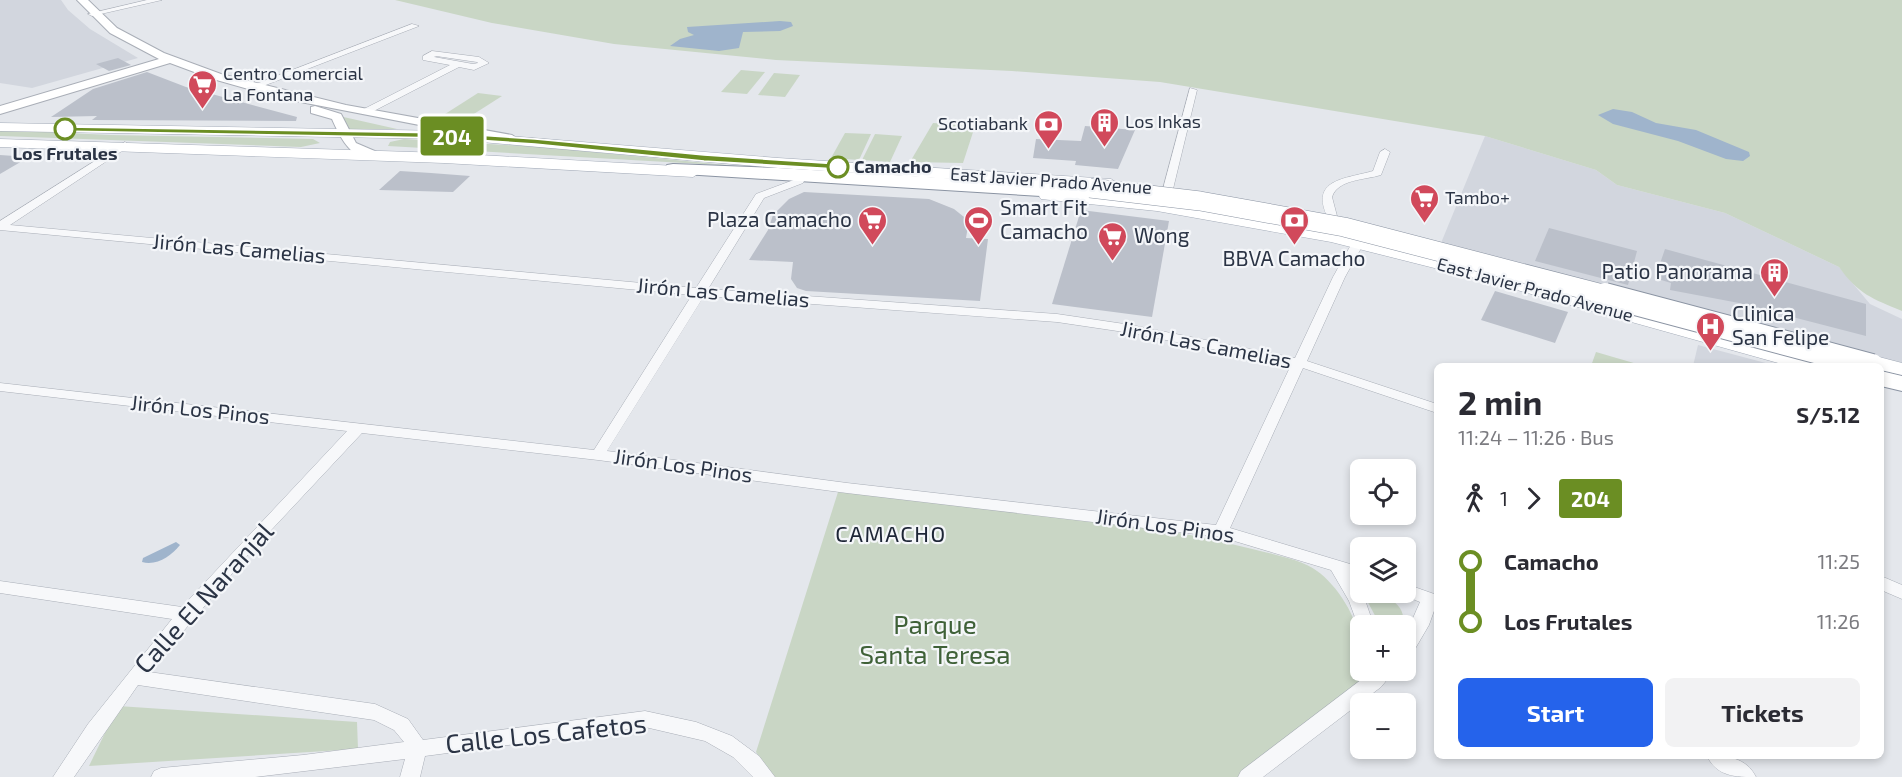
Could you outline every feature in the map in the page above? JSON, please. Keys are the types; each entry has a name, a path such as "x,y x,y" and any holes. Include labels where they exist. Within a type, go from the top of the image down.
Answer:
{"highway":[{"path":"704,158 1180,197 1310,219 1391,238 1861,363"},
{"path":"673,170 778,173 1090,190 1215,209 1338,233 1825,363"},
{"path":"1884,369 1902,374"},
{"path":"1884,379 1902,384"}],"main road":[{"path":"70,0 84,15 119,33 160,60 225,87 332,115 339,120 343,133 351,145 372,155"},
{"path":"82,0 84,15"},
{"path":"2,107 160,60 255,86 365,111 512,139"},
{"name":"East Javier Prado Avenue","path":"0,127 414,134 512,139 704,158 1061,180 1168,189 1332,216 1379,228 1705,326 1804,363"},
{"path":"399,156 385,150 384,144 414,134"},
{"name":"East Javier Prado Avenue","path":"0,142 399,156 673,170 799,181 1040,195 1157,206 1280,226 1705,326 1875,363"},
{"name":"East Javier Prado Avenue","path":"1884,365 1902,369"},
{"path":"1884,386 1902,391"}],"street":[{"path":"84,15 158,0"},
{"path":"255,86 415,26"},
{"path":"365,111 458,64 474,67 485,63 440,53 426,58 458,64"},
{"path":"1168,189 1193,90"},
{"path":"0,227 125,145"},
{"path":"1332,216 1327,200 1330,191 1340,183 1377,172 1385,152"},
{"path":"598,455 760,196 799,181"},
{"name":"Jirón Las Camelias","path":"0,227 699,292 1058,318 1131,329 1300,363 1434,408"},
{"path":"1221,531 1357,243 1364,233 1379,228"},
{"name":"Jirón Los Pinos","path":"0,387 598,455 847,488 1221,531 1350,569"},
{"name":"Calle El Naranjal","path":"63,777 90,735 186,614 358,428"},
{"path":"1336,564 1357,600 1362,615"},
{"path":"1884,584 1902,593"},
{"path":"0,587 186,614"},
{"path":"1416,594 1434,600 1416,632"},
{"name":"Calle Los Cafetos","path":"134,677 375,712 400,721 411,734 417,748"},
{"path":"1248,777 1369,681"},
{"name":"Calle Los Cafetos","path":"161,777 303,764 645,719 694,728 736,747 753,761 765,777"},
{"path":"410,777 417,748"},
{"path":"1721,759 1746,777"}],"shaded area":[{"path":"0,0 61,0 68,10 90,29 138,58 32,88 0,83"},
{"path":"1485,136 1596,170 1617,185 1725,213 1839,267 1870,304 1902,319 1902,366 1441,243"},
{"name":"Clinica San Felipe","path":"1698,345 1766,363 1694,363"}],"green space":[{"path":"395,0 1902,0 1902,311 1867,295 1853,284 1839,267 1725,213 1617,185 1596,170 1485,136 1160,82 1012,71 776,60 614,44 492,23"},
{"path":"741,70 765,72 747,94 721,92"},
{"path":"774,73 800,75 785,97 758,95"},
{"path":"478,93 502,96 466,119 442,116"},
{"path":"339,116 397,129 348,130"},
{"path":"933,123 975,126 963,163 910,162"},
{"path":"0,130 111,135 313,139 320,143 301,147 0,136"},
{"path":"845,133 871,134 859,160 831,158"},
{"path":"875,134 902,136 890,162 862,160"},
{"path":"404,139 541,147 737,166 388,146 390,142"},
{"path":"1596,352 1634,363 1592,363"},
{"name":"Parque Santa Teresa","path":"838,492 1147,527 1293,560 1325,577 1339,593 1351,613 1350,681 1365,681 1365,684 1238,777 774,777 756,752"},
{"path":"1368,603 1395,603 1402,615 1375,615"},
{"path":"118,706 357,722 358,749 89,766"}],"water":[{"path":"791,22 793,26 780,31 743,32 739,48 719,51 670,46 680,39 694,35 688,32 687,27"},
{"path":"1613,109 1632,112 1656,123 1696,130 1749,152 1750,156 1743,161 1726,159 1678,141 1613,124 1598,115"},
{"path":"176,542 180,545 163,559 153,563 142,562 143,558"}],"building":[{"path":"118,58 131,65 109,71 96,64"},
{"path":"147,72 186,87 297,117 296,121 92,120 97,116 51,117 93,89"},
{"name":"Los Inkas","path":"1085,126 1135,130 1118,169 1075,165 1076,161 1033,158 1036,139 1081,141"},
{"path":"0,155 29,157 0,174"},
{"path":"400,171 470,176 453,192 379,190"},
{"name":"Plaza Camacho","path":"804,192 929,199 954,209 964,217 968,226 966,238 988,239 980,301 806,291 797,288 791,279 793,262 749,260 768,230 773,215 789,199"},
{"name":"Wong","path":"1081,210 1169,221 1152,317 1052,304"},
{"path":"1549,228 1637,251 1628,285 1535,261"},
{"name":"Patio Panorama","path":"1665,249 1866,304 1866,336 1739,303 1670,290 1671,283 1655,278"},
{"path":"1495,291 1568,312 1555,343 1481,320"}],"bus line":[{"name":"204","path":"65,129 447,135 535,141 704,158 838,167"}],"place":[{"name":"Centro Comercial La Fontana","path":"202,110"},
{"name":"Los Frutales","path":"65,129"},
{"name":"Los Inkas","path":"1104,148"},
{"name":"Scotiabank","path":"1049,150"},
{"name":"Camacho","path":"838,167"},
{"name":"Tambo+","path":"1424,224"},
{"name":"Plaza Camacho","path":"873,246"},
{"name":"Smart Fit Camacho","path":"979,246"},
{"name":"BBVA Camacho","path":"1294,246"},
{"name":"Wong","path":"1113,262"},
{"name":"Patio Panorama","path":"1774,298"},
{"name":"Clinica San Felipe","path":"1711,352"}],"district":[{"name":"CAMACHO","path":"891,534"}]}
